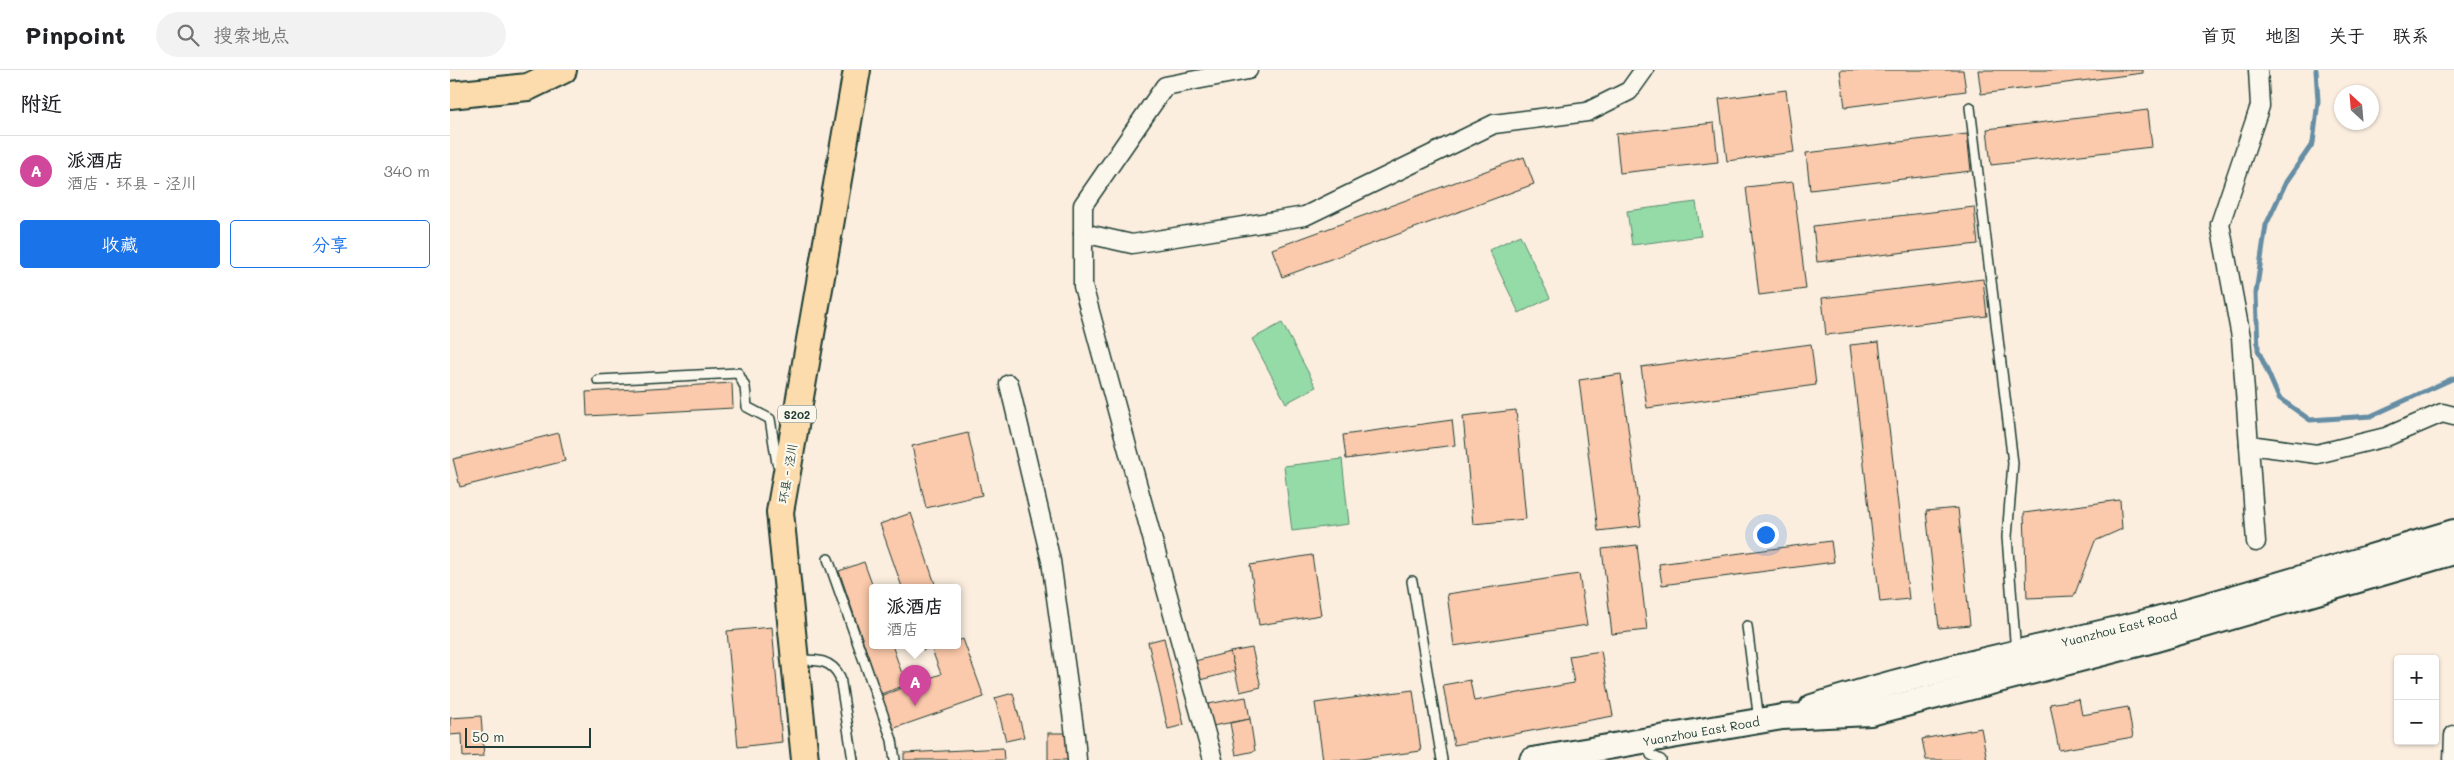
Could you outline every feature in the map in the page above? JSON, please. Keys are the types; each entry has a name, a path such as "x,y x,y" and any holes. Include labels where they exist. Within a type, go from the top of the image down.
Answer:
{"main road":[{"path":"450,95 528,87 563,70"},
{"name":"环县 - 泾川","path":"805,760 780,512 857,70"},
{"name":"Yuanzhou East Road","path":"1782,717 1871,713 2143,633 2454,532"},
{"name":"Yuanzhou East Road","path":"1532,760 1782,717 1872,687 2016,653 2143,633 2454,552"}],"street":[{"path":"1213,760 1083,286 1084,205 1165,86 1248,70"},
{"path":"1084,233 1132,244 1305,216 1494,124 1587,112 1629,91 1644,70"},
{"path":"2256,542 2241,337 2220,224 2260,106 2258,70"},
{"path":"1009,384 1051,561 1077,760"},
{"path":"2249,445 2317,454 2386,437 2442,413 2454,416"},
{"path":"2453,760 2454,735"}],"lane":[{"path":"1970,107 2013,463 2007,537 2016,653"},
{"path":"598,380 738,373 746,387 747,407 770,419 778,463 786,475"},
{"path":"828,559 892,740 895,760"},
{"path":"1412,581 1442,760"},
{"path":"1747,626 1758,722"},
{"path":"795,660 824,661 837,670 840,677 853,760"},
{"path":"1644,741 1651,755 1661,760"}],"green space":[{"path":"1696,202 1701,236 1632,245 1627,211"},
{"path":"1520,235 1550,298 1519,313 1489,250"},
{"path":"1282,323 1316,387 1286,403 1252,339"},
{"path":"1342,459 1349,524 1292,531 1284,466"}],"building":[{"path":"1840,70 1963,70 1966,91 1845,107"},
{"path":"1978,70 2143,70 2143,73 1981,94"},
{"path":"1786,90 1794,152 1727,161 1719,99"},
{"path":"2148,110 2152,147 1991,165 1987,129"},
{"path":"1714,123 1718,162 1620,173 1616,134"},
{"path":"1967,134 1971,171 1810,190 1806,153"},
{"path":"1524,157 1534,184 1282,277 1272,249"},
{"path":"1793,182 1806,289 1759,295 1746,187"},
{"path":"1974,207 1978,244 1817,262 1813,226"},
{"path":"1983,279 1987,316 1826,335 1822,298"},
{"path":"1879,342 1909,599 1880,602 1850,345"},
{"path":"1811,344 1816,385 1647,408 1641,367"},
{"path":"1621,374 1641,526 1598,531 1579,380"},
{"path":"732,383 733,408 587,416 586,392"},
{"path":"1516,410 1526,519 1473,524 1463,416"},
{"path":"1452,420 1455,445 1346,459 1343,435"},
{"path":"559,433 565,461 460,487 453,459"},
{"path":"968,433 982,495 926,508 912,446"},
{"path":"2120,500 2122,529 2095,541 2074,596 2027,598 2024,513"},
{"path":"1958,508 1970,625 1939,628 1926,511"},
{"path":"911,513 935,584 901,584 880,524"},
{"path":"1831,541 1834,562 1662,585 1659,564"},
{"path":"1637,545 1647,630 1612,634 1602,549"},
{"path":"1312,555 1321,615 1259,625 1250,565"},
{"path":"864,562 872,584 869,584 869,649 893,649 906,685 881,694 839,571"},
{"path":"1579,574 1587,625 1454,646 1447,594"},
{"path":"772,627 782,742 738,747 727,631"},
{"path":"1164,638 1184,725 1168,729 1148,642"},
{"path":"963,639 984,697 892,729 880,696 941,674 932,650 961,649 961,640"},
{"path":"1252,648 1261,687 1240,692 1230,652"},
{"path":"1601,651 1613,716 1454,745 1443,685 1470,680 1474,701 1574,683 1569,656"},
{"path":"1230,652 1235,671 1200,680 1195,661"},
{"path":"1413,690 1421,751 1353,760 1323,760 1315,703"},
{"path":"1013,693 1024,737 1006,741 995,698"},
{"path":"1246,697 1250,719 1212,726 1208,704"},
{"path":"2079,699 2082,715 2128,707 2133,737 2059,750 2050,704"},
{"path":"481,716 484,756 463,757 462,734 450,735 450,718"},
{"path":"1250,719 1255,751 1236,755 1230,723"},
{"path":"1981,728 1987,760 1926,760 1922,739"},
{"path":"1048,733 1071,733 1071,760 1048,760"},
{"path":"1003,748 1004,760 904,760 904,753"}],"waterway":[{"path":"2316,70 2318,101 2313,143 2286,182 2266,225 2256,293 2258,350 2279,398 2310,420 2371,416 2454,378"}],"place":[{"name":"派酒店","path":"915,706"}]}
